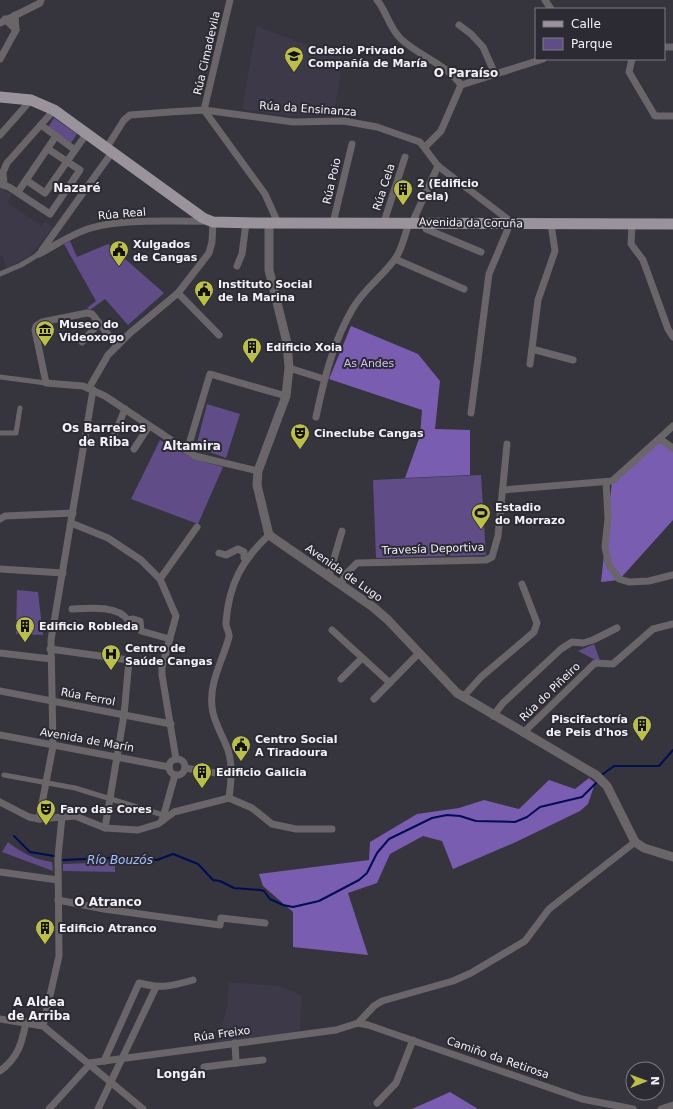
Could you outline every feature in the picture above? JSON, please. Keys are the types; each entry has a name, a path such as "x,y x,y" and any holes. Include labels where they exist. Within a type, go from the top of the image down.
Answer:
{"main road":[{"path":"0,97 31,100 54,110 110,149 178,201 211,222"},
{"name":"Avenida da Coruña","path":"211,222 673,224"}],"street":[{"path":"15,32 3,21 40,3 41,0"},
{"name":"Rúa Cimadevila","path":"204,110 230,0"},
{"path":"376,0 384,10 388,23 401,39 449,74 460,85"},
{"path":"0,59 15,32 15,15"},
{"path":"459,25 471,34 483,47 495,74"},
{"path":"425,147 441,130 460,85 540,60"},
{"path":"632,60 629,72 656,116 673,116"},
{"path":"0,135 31,100"},
{"path":"48,149 80,170 50,214 18,192 2,185 3,172 7,163 54,110"},
{"path":"204,110 264,194 274,223 269,270 287,343 289,368 286,396 258,471 257,485 269,535 252,550 231,591 226,624 229,634 212,691 212,709 228,751 232,773 229,798"},
{"name":"Rúa da Ensinanza","path":"39,254 53,238 110,149 124,120 130,115 204,110 293,122 344,121 376,127 413,138 425,147 438,166 512,224"},
{"path":"40,125 75,150"},
{"path":"36,205 87,133"},
{"path":"18,192 56,136"},
{"name":"Rúa Poio","path":"333,223 352,144"},
{"name":"Rúa Cela","path":"384,222 405,157"},
{"path":"316,417 324,379 332,354 352,309 363,292 395,259 410,223 438,166"},
{"path":"26,180 45,194"},
{"path":"39,819 53,746 53,701 50,649 72,523 91,389 108,355 130,333 178,293 208,253 212,242 211,222"},
{"name":"Rúa Real","path":"0,274 21,265 66,239 90,228 107,224 211,222"},
{"path":"237,266 242,254 246,223"},
{"path":"426,223 426,229 481,252"},
{"path":"471,413 489,274 512,224"},
{"path":"530,364 538,300 555,251 551,224"},
{"path":"632,224 631,244 643,260 668,330 673,337"},
{"path":"395,259 464,289"},
{"path":"178,293 218,335"},
{"path":"46,383 35,330 36,326 42,322 83,312 92,314 117,346"},
{"path":"82,342 99,323"},
{"path":"532,349 572,360"},
{"path":"289,368 324,379"},
{"path":"187,451 210,374 286,396"},
{"path":"0,378 91,389 125,409 195,456 258,471"},
{"path":"0,433 16,433 20,408"},
{"path":"111,443 125,409"},
{"path":"134,449 149,426"},
{"path":"503,490 612,481 673,426"},
{"path":"660,438 673,448"},
{"name":"Travesía Deportiva","path":"341,583 346,574 357,563 486,560 492,557 498,536 507,444"},
{"path":"606,482 608,518 605,547 609,565 620,579 629,582 649,581 673,575"},
{"path":"0,519 5,516 73,513"},
{"path":"72,523 96,532 112,541 141,560 160,579 176,616 162,667 163,682 176,759"},
{"path":"160,579 197,527"},
{"path":"329,576 342,531"},
{"name":"Avenida de Lugo","path":"269,535 341,583 383,616 449,686 463,697 493,716 596,775 607,786 635,842"},
{"path":"218,553 226,555 238,549 244,552 244,558 246,560"},
{"path":"0,569 63,573"},
{"path":"463,697 481,678 534,632 537,622 522,584"},
{"path":"72,609 98,608 124,614 128,620 133,619 140,621 141,632 170,639"},
{"name":"Rúa do Piñeiro","path":"523,733 595,663 614,664 653,629 673,624"},
{"path":"493,716 503,703 566,645 572,642 593,640 618,628"},
{"path":"332,630 390,683"},
{"path":"50,649 129,660 124,715 106,828"},
{"path":"0,653 50,659"},
{"path":"374,699 419,653"},
{"path":"341,679 362,658"},
{"name":"Rúa Ferrol","path":"0,691 171,724"},
{"name":"Avenida de Marín","path":"0,735 169,767"},
{"path":"176,775 170,770 169,767 171,762 176,759 182,760 185,768"},
{"path":"185,768 222,774 232,773"},
{"path":"176,775 182,773 185,768"},
{"path":"4,775 75,788 163,818"},
{"path":"163,818 176,775"},
{"path":"0,802 39,819 75,816 106,828 138,830 153,826 174,812 229,798 252,808 272,824 296,829 332,829"},
{"path":"43,1026 58,956 58,880 62,817"},
{"path":"358,1023 374,1006 382,1001 453,981 471,973 525,941 549,909 635,842 644,848 673,857"},
{"path":"0,872 58,880"},
{"path":"58,900 104,909 220,925 221,918 264,923"},
{"path":"104,1061 139,983 156,987 167,987 193,980"},
{"path":"98,1109 156,987"},
{"path":"0,1018 43,1026 90,1063 142,1109"},
{"path":"0,1071 15,1058 22,1042 26,1022"},
{"name":"Camiño da Retirosa","path":"358,1023 413,1040 582,1099 633,1109"},
{"name":"Rúa Freixo","path":"90,1063 336,1030 358,1023"},
{"path":"377,1103 396,1083 413,1040"},
{"path":"235,1043 236,1063"},
{"path":"204,1067 263,1060"},
{"path":"49,1109 90,1063"},
{"path":"661,1109 673,1105"}],"shaded area":[{"name":"Colexio Privado Compañía de María","path":"257,25 261,26 261,28 305,44 341,54 340,77 334,114 290,116 242,109"},
{"path":"0,186 12,195 7,202 41,226 45,221 54,228 28,257 6,269 3,256 0,257"},
{"path":"229,982 278,986 302,995 300,1030 287,1034 217,1042 227,1008"}],"green space":[{"path":"54,118 77,134 71,143 48,127"},
{"path":"70,241 77,257 108,244 164,293 128,325 105,299 90,310 87,308 96,301 64,244"},
{"name":"As Andes","path":"351,326 418,354 440,381 435,429 470,430 470,475 405,478 420,436 422,410 329,379"},
{"path":"207,404 240,414 226,458 196,447"},
{"path":"660,439 673,448 673,520 619,580 601,582 612,481"},
{"path":"160,440 194,459 223,467 198,524 131,499"},
{"path":"481,475 486,555 376,558 373,480"},
{"path":"17,590 38,592 43,635 16,634"},
{"path":"594,644 601,663 578,651"},
{"path":"589,778 595,783 588,804 580,811 516,842 453,869 442,841 423,836 390,854 377,883 348,893 368,955 293,947 293,912 263,886 259,874 369,860 370,842 417,814 459,808 484,800 519,809 549,780 575,789"},
{"path":"8,842 28,855 52,862 53,871 2,852"},
{"path":"115,862 115,872 63,871 63,864"},
{"path":"450,1092 478,1109 412,1109"}],"waterway":[{"name":"Río Bouzós","path":"603,774 614,766 659,766 673,750"},
{"name":"Río Bouzós","path":"63,860 131,857 157,860 173,854 198,864 213,880 220,881 234,888 264,891 270,899 283,905 293,907 319,901 359,880 367,873 377,853 389,839 432,818 447,815 460,816 476,821 515,822 527,817 540,807 582,797 596,783"},
{"name":"Río Bouzós","path":"14,836 30,852 54,856"}],"place":[{"name":"Colexio Privado Compañía de María","path":"294,73"},
{"name":"2 (Edificio Cela)","path":"403,206"},
{"name":"Xulgados de Cangas","path":"119,267"},
{"name":"Instituto Social de la Marina","path":"204,307"},
{"name":"Museo do Videoxogo","path":"45,347"},
{"name":"Edificio Xoia","path":"252,364"},
{"name":"Cineclube Cangas","path":"300,450"},
{"name":"Estadio do Morrazo","path":"481,530"},
{"name":"Edificio Robleda","path":"25,643"},
{"name":"Centro de Saúde Cangas","path":"111,671"},
{"name":"Piscifactoría de Peis d'hos","path":"642,742"},
{"name":"Centro Social A Tiradoura","path":"241,762"},
{"name":"Edificio Galicia","path":"202,789"},
{"name":"Faro das Cores","path":"46,826"},
{"name":"Edificio Atranco","path":"45,945"}],"district":[{"name":"O Paraíso","path":"466,73"},
{"name":"Nazaré","path":"77,188"},
{"name":"Os Barreiros de Riba","path":"104,435"},
{"name":"Altamira","path":"192,446"},
{"name":"O Atranco","path":"108,902"},
{"name":"A Aldea de Arriba","path":"39,1009"},
{"name":"Longán","path":"181,1074"}]}
